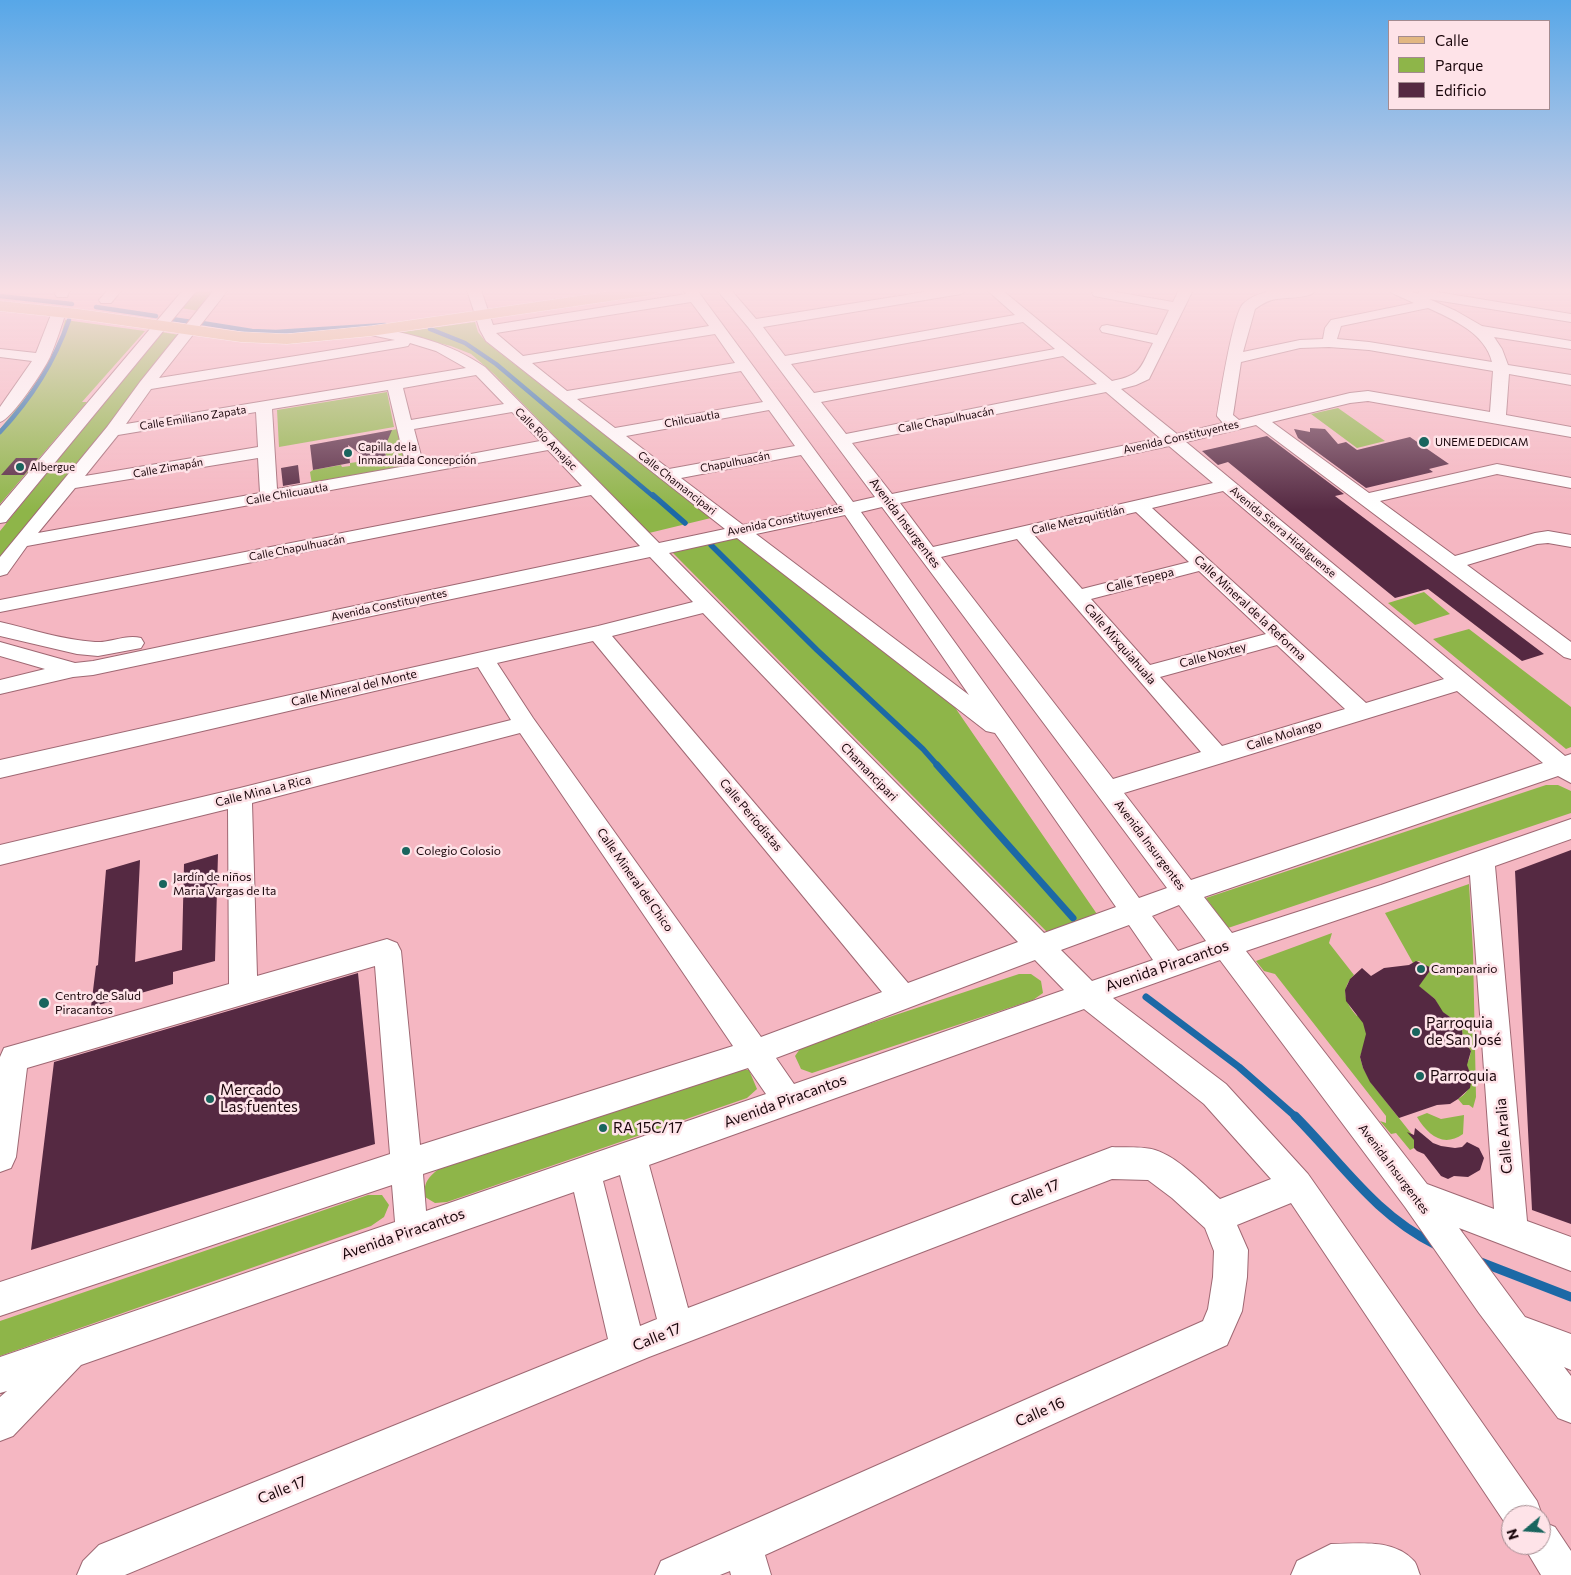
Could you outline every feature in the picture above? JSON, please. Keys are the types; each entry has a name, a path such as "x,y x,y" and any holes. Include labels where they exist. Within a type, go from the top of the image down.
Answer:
{"street":[{"path":"0,417 6,404 38,364"},
{"path":"0,518 129,364"},
{"path":"0,570 113,431 163,364"},
{"path":"146,385 277,364"},
{"name":"Calle Río Amajac","path":"471,364 480,370 648,543"},
{"name":"Calle Chamancipari","path":"522,364 1014,740"},
{"path":"742,364 844,501 1172,965"},
{"name":"Avenida Insurgentes","path":"783,364 1186,892 1423,1206 1491,1301 1571,1405"},
{"path":"809,399 999,364"},
{"name":"Avenida Sierra Hidalguense","path":"1082,364 1461,682 1568,768"},
{"name":"Calle Chapulhuacán","path":"841,440 1111,387 1131,382 1144,376 1150,364"},
{"path":"1230,420 1234,364"},
{"path":"1478,364 1571,380"},
{"path":"1498,414 1499,364"},
{"path":"564,396 744,366"},
{"name":"Calle Emiliano Zapata","path":"113,431 480,370"},
{"path":"394,384 416,470"},
{"name":"Avenida Constituyentes","path":"0,649 76,670 93,668 363,603 882,493 1169,435 1350,388 1391,390 1571,432"},
{"name":"Avenida Constituyentes","path":"1230,420 1258,420 1350,398 1368,396 1571,423"},
{"name":"Chilcuautla","path":"612,434 772,405"},
{"path":"264,406 269,497"},
{"path":"405,426 514,407"},
{"path":"1258,420 1571,652"},
{"name":"Calle Chilcuautla","path":"21,542 552,444"},
{"name":"Chapulhuacán","path":"666,475 804,449"},
{"name":"Calle Zimapán","path":"70,484 267,451"},
{"path":"1367,499 1497,470 1571,483"},
{"name":"Calle Metzquititlán","path":"929,554 1227,485"},
{"name":"Calle Chapulhuacán","path":"0,606 595,489"},
{"name":"Calle Mineral de la Reforma","path":"1139,505 1362,712"},
{"name":"Calle Mixquiahuala","path":"1022,532 1217,756"},
{"path":"1452,562 1535,539 1548,537 1571,541"},
{"name":"Chamancipari","path":"648,543 1039,948 1086,994"},
{"name":"Calle Tepepa","path":"1078,596 1202,564"},
{"name":"Avenida Constituyentes","path":"0,629 77,647 98,649 363,603"},
{"name":"Calle Mineral del Monte","path":"0,769 598,633 708,605"},
{"path":"1550,636 1571,629"},
{"name":"Calle Periodistas","path":"598,633 904,998"},
{"name":"Calle Noxtey","path":"1145,674 1282,637"},
{"name":"Calle Mineral del Chico","path":"483,659 525,724 788,1100"},
{"path":"0,686 76,670"},
{"name":"Calle Molango","path":"1108,789 1461,682"},
{"name":"Calle Mina La Rica","path":"0,855 240,797 525,724"},
{"path":"0,1299 406,1164 756,1052 1186,892 1568,768"},
{"path":"240,797 243,993"},
{"name":"Avenida Piracantos","path":"0,1375 586,1172 1086,994 1482,861 1571,829"},
{"name":"Calle Aralia","path":"1482,861 1512,1232"},
{"path":"0,1157 14,1058 387,951 412,1231"},
{"path":"1086,994 1215,1094 1297,1185 1516,1505"},
{"path":"631,1156 678,1329"},
{"name":"Calle 17","path":"97,1575 112,1560 628,1349 1112,1163 1153,1165 1183,1187 1216,1217"},
{"path":"586,1172 628,1349"},
{"path":"1216,1217 1297,1185"},
{"path":"1423,1206 1512,1232 1571,1254"},
{"name":"Calle 16","path":"676,1575 746,1560 1215,1333 1225,1311 1230,1277 1231,1250 1216,1217"},
{"path":"1513,1330 1571,1352"},
{"path":"0,1423 71,1351"},
{"path":"1550,1555 1564,1575"},
{"path":"1310,1575 1331,1564 1383,1564 1400,1575"}],"green space":[{"path":"49,364 116,364 82,402 87,402 0,504 0,429"},
{"path":"136,364 158,364 0,563 0,531"},
{"path":"482,364 513,364 711,518 649,533"},
{"path":"387,392 394,427 279,447 277,410"},
{"path":"1338,408 1385,441 1357,448 1311,414"},
{"path":"398,429 406,466 312,485 310,472 313,470 341,465 342,467 350,466 350,463 365,461 375,462 386,457 387,431"},
{"path":"737,538 954,706 1099,917 1048,933 672,552"},
{"path":"1424,592 1450,614 1415,625 1388,603"},
{"path":"1469,629 1571,707 1571,747 1566,749 1433,639"},
{"path":"1546,785 1558,785 1571,791 1571,813 1228,928 1206,898"},
{"path":"1469,884 1473,951 1476,1097 1473,1108 1469,1105 1463,1105 1458,1099 1467,1091 1471,1078 1465,1063 1469,1060 1471,1051 1463,1038 1462,1029 1457,1022 1441,1011 1435,999 1418,986 1429,972 1429,968 1419,961 1413,963 1385,913"},
{"path":"1332,933 1329,943 1354,975 1347,985 1346,996 1347,1001 1357,1016 1362,1013 1367,1036 1360,1057 1363,1068 1372,1084 1414,1137 1414,1148 1410,1150 1396,1133 1391,1134 1380,1121 1386,1123 1386,1116 1275,974 1264,971 1256,961"},
{"path":"1019,974 1031,974 1041,981 1043,993 1033,1000 812,1073 801,1069 795,1056 802,1046"},
{"path":"735,1068 749,1070 757,1089 747,1098 447,1202 435,1203 425,1197 425,1187 428,1179 441,1167"},
{"path":"1427,1113 1441,1119 1464,1115 1463,1134 1449,1140 1437,1138 1426,1129 1417,1117"},
{"path":"368,1195 382,1195 389,1205 384,1217 371,1226 0,1356 0,1321"}],"building":[{"path":"1310,428 1325,429 1338,444 1346,442 1357,450 1410,437 1449,464 1429,469 1433,472 1366,488 1298,438 1294,429 1310,432"},
{"name":"Capilla de la Inmaculada Concepción","path":"392,430 384,449 386,456 373,463 348,445 350,463 313,470 310,445"},
{"path":"1267,436 1344,494 1335,496 1544,654 1522,661 1428,589 1395,598 1228,462 1218,465 1202,451"},
{"path":"16,458 38,458 24,475 1,475"},
{"path":"298,465 300,483 283,486 281,468"},
{"path":"1571,850 1571,1224 1532,1210 1515,871"},
{"path":"218,854 215,961 173,972 173,984 91,1007 96,966 98,965 106,870 140,860 135,962 182,950 184,864"},
{"name":"Parroquia","path":"1416,961 1432,968 1419,986 1435,999 1443,1012 1457,1022 1462,1029 1463,1039 1471,1051 1467,1065 1472,1078 1470,1088 1450,1104 1437,1105 1399,1118 1370,1082 1363,1068 1360,1057 1366,1034 1363,1023 1346,1001 1345,990 1350,979 1362,968 1371,976 1384,968 1409,965"},
{"name":"Mercado Las fuentes","path":"358,973 375,1144 31,1250 54,1062"},
{"path":"1415,1128 1433,1143 1441,1146 1462,1147 1467,1142 1479,1148 1484,1158 1480,1170 1468,1177 1454,1176 1448,1179 1441,1176 1424,1154 1414,1148 1414,1140 1407,1132 1414,1135"}],"waterway":[{"path":"0,432 22,407 50,364"},
{"path":"495,364 654,497"},
{"path":"653,495 685,523"},
{"path":"711,545 817,650 923,749 938,766"},
{"path":"937,765 1073,918"},
{"path":"1146,997 1239,1067 1296,1117"},
{"path":"1296,1117 1377,1203 1394,1218 1436,1245"},
{"path":"1478,1261 1571,1297"}],"place":[{"name":"UNEME DEDICAM","path":"1424,442"},
{"name":"Capilla de la Inmaculada Concepción","path":"348,453"},
{"name":"Albergue","path":"20,467"},
{"name":"Colegio Colosio","path":"406,851"},
{"name":"Jardín de niños Maria Vargas de Ita","path":"163,884"},
{"name":"Campanario","path":"1421,969"},
{"name":"Centro de Salud Piracantos","path":"44,1003"},
{"name":"Parroquia de San José","path":"1416,1032"},
{"name":"Parroquia","path":"1420,1076"},
{"name":"Mercado Las fuentes","path":"210,1099"},
{"name":"RA 15C/17","path":"603,1128"}]}
